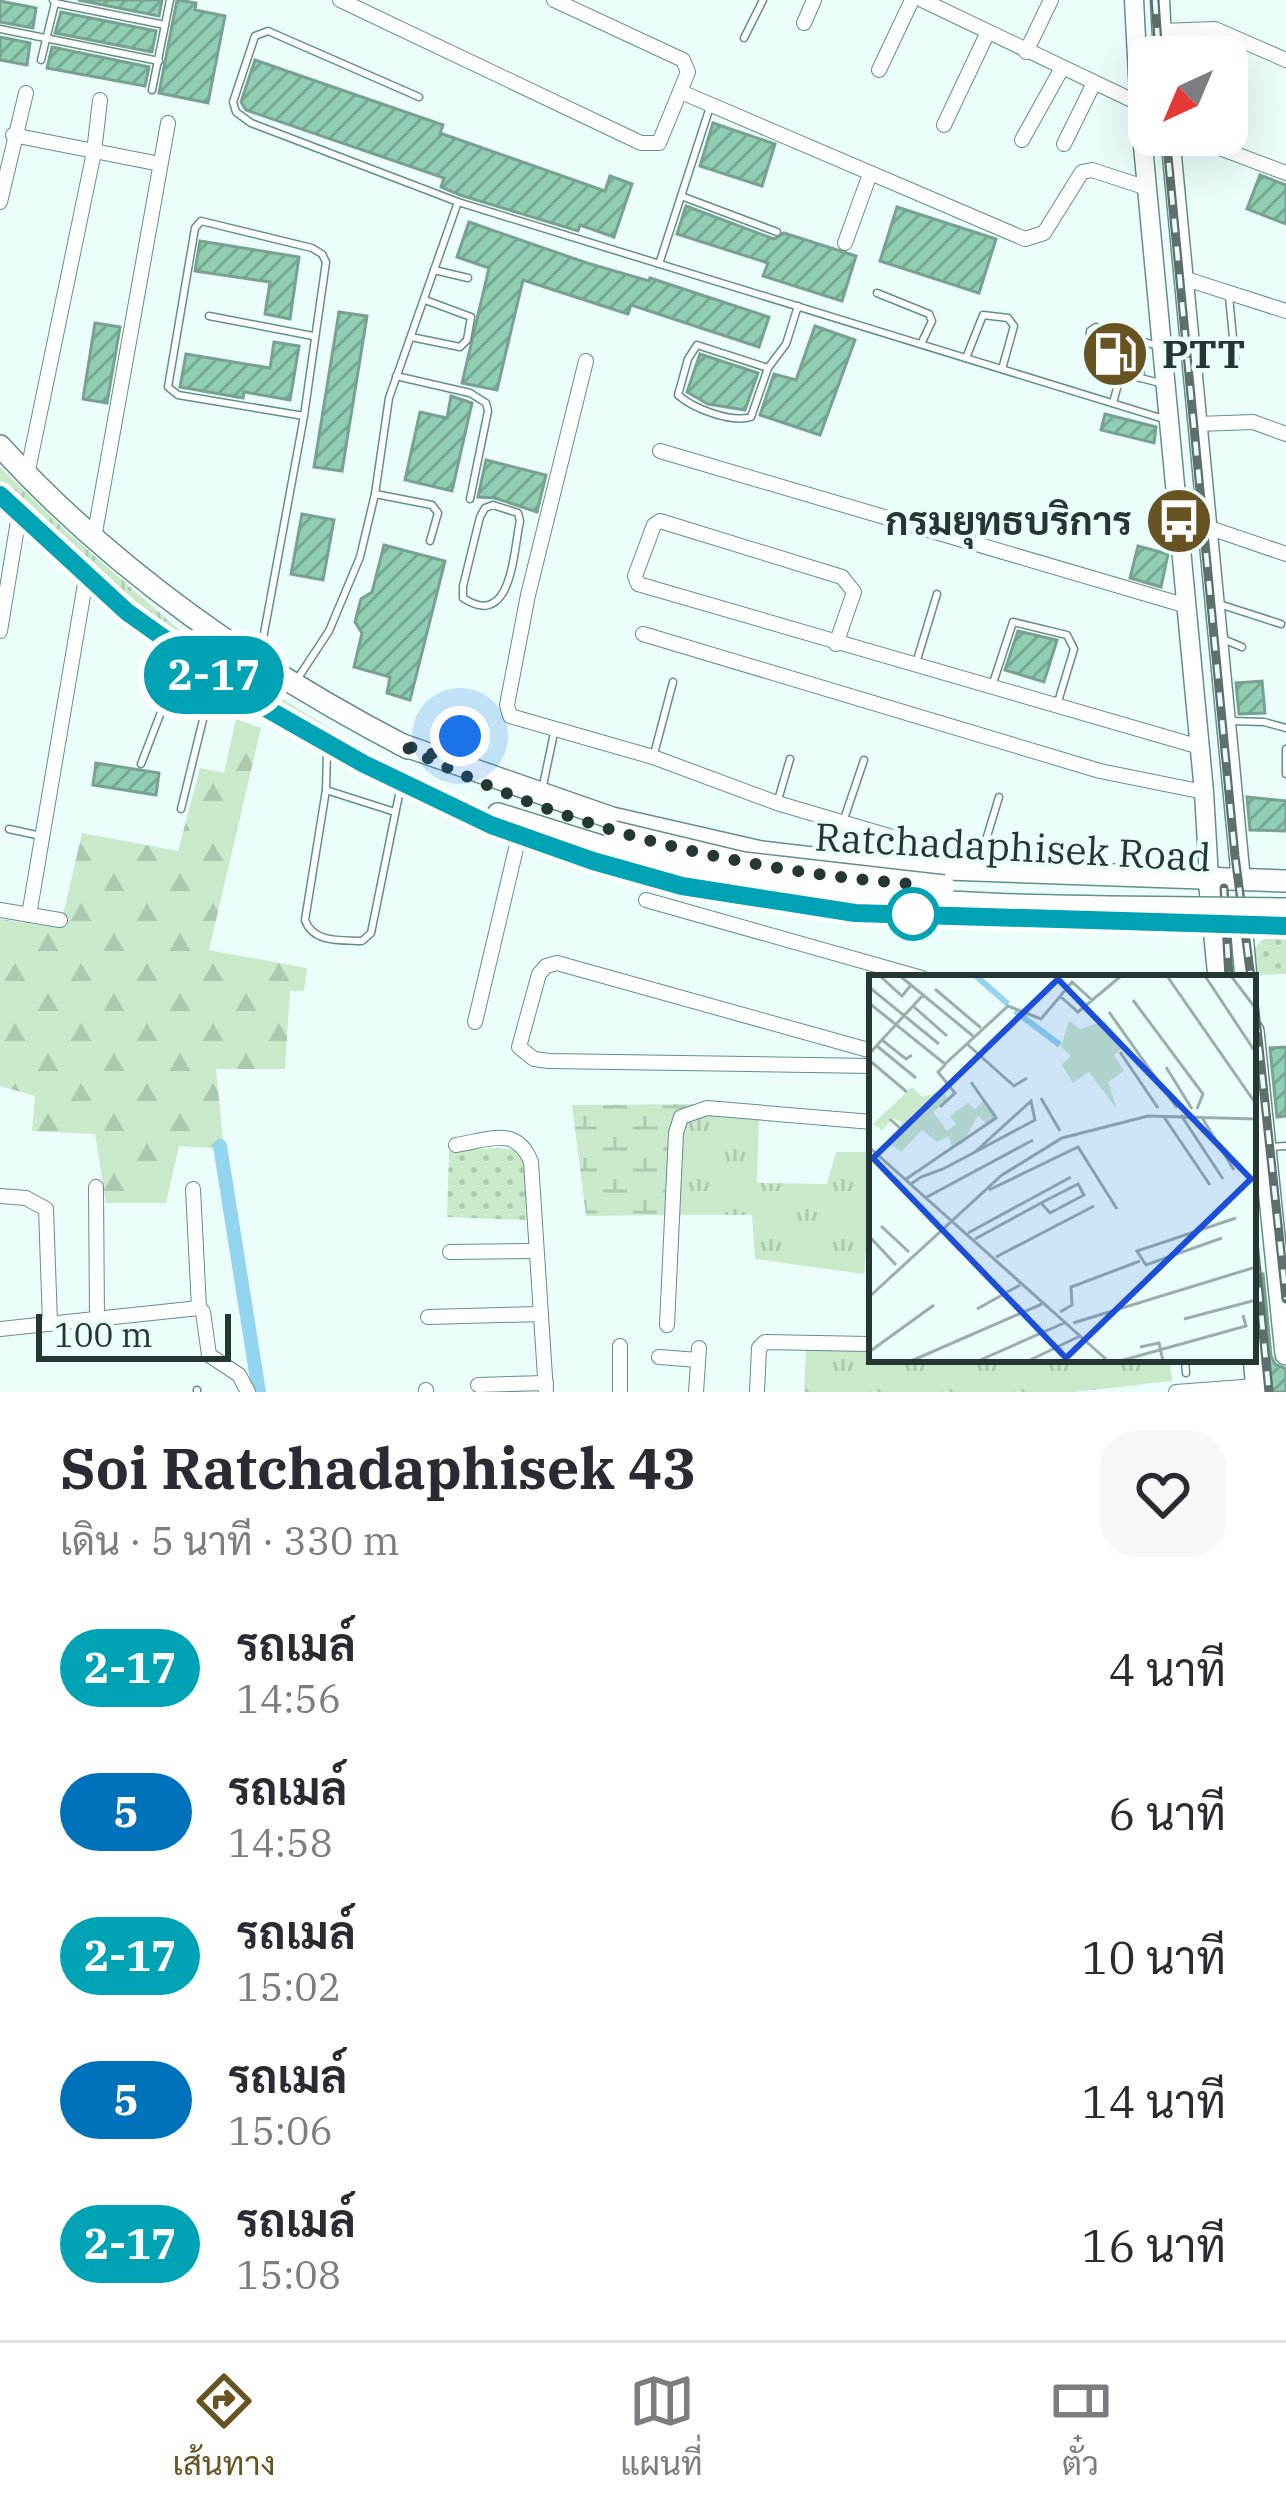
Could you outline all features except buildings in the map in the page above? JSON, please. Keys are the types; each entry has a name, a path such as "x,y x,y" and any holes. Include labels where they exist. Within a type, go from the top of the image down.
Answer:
{"main road":[{"path":"1134,0 1148,36"},
{"path":"1156,36 1160,0"},
{"path":"1145,156 1154,345 1166,384 1170,421 1219,975"},
{"path":"1172,156 1241,880 1246,975"},
{"path":"1170,421 1198,424"},
{"name":"Ratchadaphisek Road","path":"0,446 94,538 190,617 259,665 400,744 610,840 723,875 858,895 1286,909"},
{"name":"Ratchadaphisek Road","path":"0,495 86,578 214,675 328,744 519,836 635,874 702,890 855,913 1286,926"},
{"name":"Ratchadaphisek Road","path":"400,744 612,818 761,852 844,863 1286,881"},
{"name":"Ratchadaphisek Road","path":"446,802 610,840 883,882 994,890 1286,895"},
{"path":"973,916 995,910 1001,894 994,880 977,870"},
{"path":"1256,1046 1277,1147 1286,1354"}],"street":[{"path":"340,0 641,143 654,145 663,138 688,72 683,60 554,0"},
{"path":"804,22 814,0"},
{"path":"879,70 912,0"},
{"path":"922,0 1128,99"},
{"path":"1027,52 1051,0"},
{"path":"1196,36 1215,29 1231,36"},
{"path":"944,125 987,34"},
{"path":"1248,43 1286,60"},
{"path":"1022,140 1062,68"},
{"path":"1064,144 1094,83"},
{"path":"681,92 1025,239 1044,233 1082,172 1092,170 1148,188"},
{"path":"0,202 26,93"},
{"path":"27,475 94,152 100,100"},
{"path":"94,538 168,123"},
{"path":"13,135 160,164"},
{"path":"1241,156 1286,173"},
{"path":"845,243 870,174"},
{"path":"1183,278 1286,311"},
{"path":"586,362 528,595 510,716 653,757 777,803 916,844 977,870"},
{"path":"1198,424 1252,422 1286,434"},
{"path":"660,451 1187,606"},
{"path":"0,631 19,515"},
{"path":"836,644 854,592 842,577 660,521 654,525 634,580 638,584 836,644 1200,746"},
{"path":"1207,527 1286,554"},
{"path":"29,915 86,578"},
{"path":"643,634 1100,771 1204,792"},
{"path":"449,759 464,727"},
{"path":"475,1022 519,836"},
{"path":"646,900 911,975"},
{"path":"0,910 60,920"},
{"path":"869,1050 557,963 539,974 519,1047 534,1059 549,1061 869,1066"},
{"path":"667,1325 676,1133 681,1117 707,1108 869,1122"},
{"path":"456,1145 508,1137 520,1142 531,1162 546,1388 478,1385"},
{"path":"96,1187 97,1318"},
{"path":"193,1189 199,1308 209,1355 239,1376 248,1392"},
{"path":"0,1196 26,1198 46,1209 50,1323"},
{"path":"450,1252 535,1251"},
{"path":"0,1329 199,1308"},
{"path":"428,1317 541,1313"},
{"path":"757,1392 759,1348 765,1342 869,1344"},
{"path":"620,1346 620,1392"},
{"path":"659,1357 699,1354 696,1392"},
{"path":"1176,1392 1256,1389"}],"lane":[{"path":"152,90 170,0"},
{"path":"744,38 763,0"},
{"path":"41,60 54,2 165,25"},
{"path":"0,29 159,61"},
{"path":"418,97 268,32 255,36 233,102 236,112 250,123 458,202 1170,421"},
{"path":"659,264 711,106"},
{"path":"681,196 777,232"},
{"path":"293,686 316,654 359,557 396,376 458,202"},
{"path":"259,665 304,416 325,270 322,254 216,223 198,223 168,387 178,395 304,416"},
{"path":"434,270 468,278"},
{"path":"1229,292 1235,359"},
{"path":"877,293 929,314 932,321 921,344"},
{"path":"411,337 460,347 467,340 471,317 424,300"},
{"path":"769,368 697,345 678,395 687,403 747,420 769,368 786,344 798,306"},
{"path":"966,358 983,315 1008,319 1014,326 1002,369"},
{"path":"209,316 314,336"},
{"path":"1140,378 1154,345 1096,327 1090,331 1089,359 1121,373 1140,378 1166,384"},
{"path":"1113,403 1121,373"},
{"path":"396,376 470,393 486,403 470,499"},
{"path":"375,494 432,505 438,513 430,541"},
{"path":"493,506 518,513 520,521 505,590 489,608 463,598 480,518 485,508 493,506"},
{"path":"505,590 528,595"},
{"path":"915,666 938,594"},
{"path":"1215,603 1281,624"},
{"path":"992,686 1009,625 1022,622 1067,635 1073,643 1057,705"},
{"path":"1218,637 1242,647"},
{"path":"141,764 168,694 189,658"},
{"path":"181,809 214,675"},
{"path":"653,757 673,682"},
{"path":"1225,721 1286,728"},
{"path":"541,795 555,729"},
{"path":"328,744 326,790 305,920 309,930 336,940 362,941 371,933 401,782"},
{"path":"1286,749 1286,774"},
{"path":"777,803 790,759"},
{"path":"843,823 864,760"},
{"path":"326,790 395,812"},
{"path":"977,870 999,797"},
{"path":"9,830 42,836"},
{"path":"1185,1362 1186,1372"}],"green space":[{"path":"0,467 200,648 331,729 329,733 239,676 197,647 117,587 0,481"},
{"path":"236,719 261,728 209,950 307,968 304,991 290,991 285,1069 216,1069 223,1140 211,1148 179,1146 166,1203 106,1203 95,1134 32,1131 35,1096 0,1086 0,919 60,928 82,833 178,851 200,768 224,773"},
{"path":"1276,936 1286,937 1286,974 1255,975 1255,948"},
{"path":"700,1104 679,1112 667,1215 586,1216 572,1105"},
{"path":"759,1115 757,1183 827,1184 836,1152 869,1152 864,1274 755,1259 752,1215 678,1215 679,1149 693,1116"},
{"path":"516,1150 525,1167 526,1220 447,1217 449,1151"},
{"path":"806,1347 869,1350 869,1362 1170,1362 1172,1381 1075,1392 804,1392"}],"waterway":[{"path":"220,1146 259,1392"}],"railway":[{"path":"1155,0 1158,36"},
{"path":"1168,156 1251,975"},
{"path":"1224,888 1229,975"},
{"path":"1256,1019 1286,1299"},
{"path":"1256,1262 1269,1392"}],"bus line":[{"name":"2-17","path":"0,495 52,548 127,612 248,698 364,764 491,825 593,861 682,886 855,913 1286,926"}],"place":[{"name":"PTT","path":"1115,354"},
{"name":"กรมยุทธบริการ","path":"1179,521"}],"route":[{"path":"460,736 449,759 400,744 506,795 614,832 743,863 912,884 913,914"}]}
